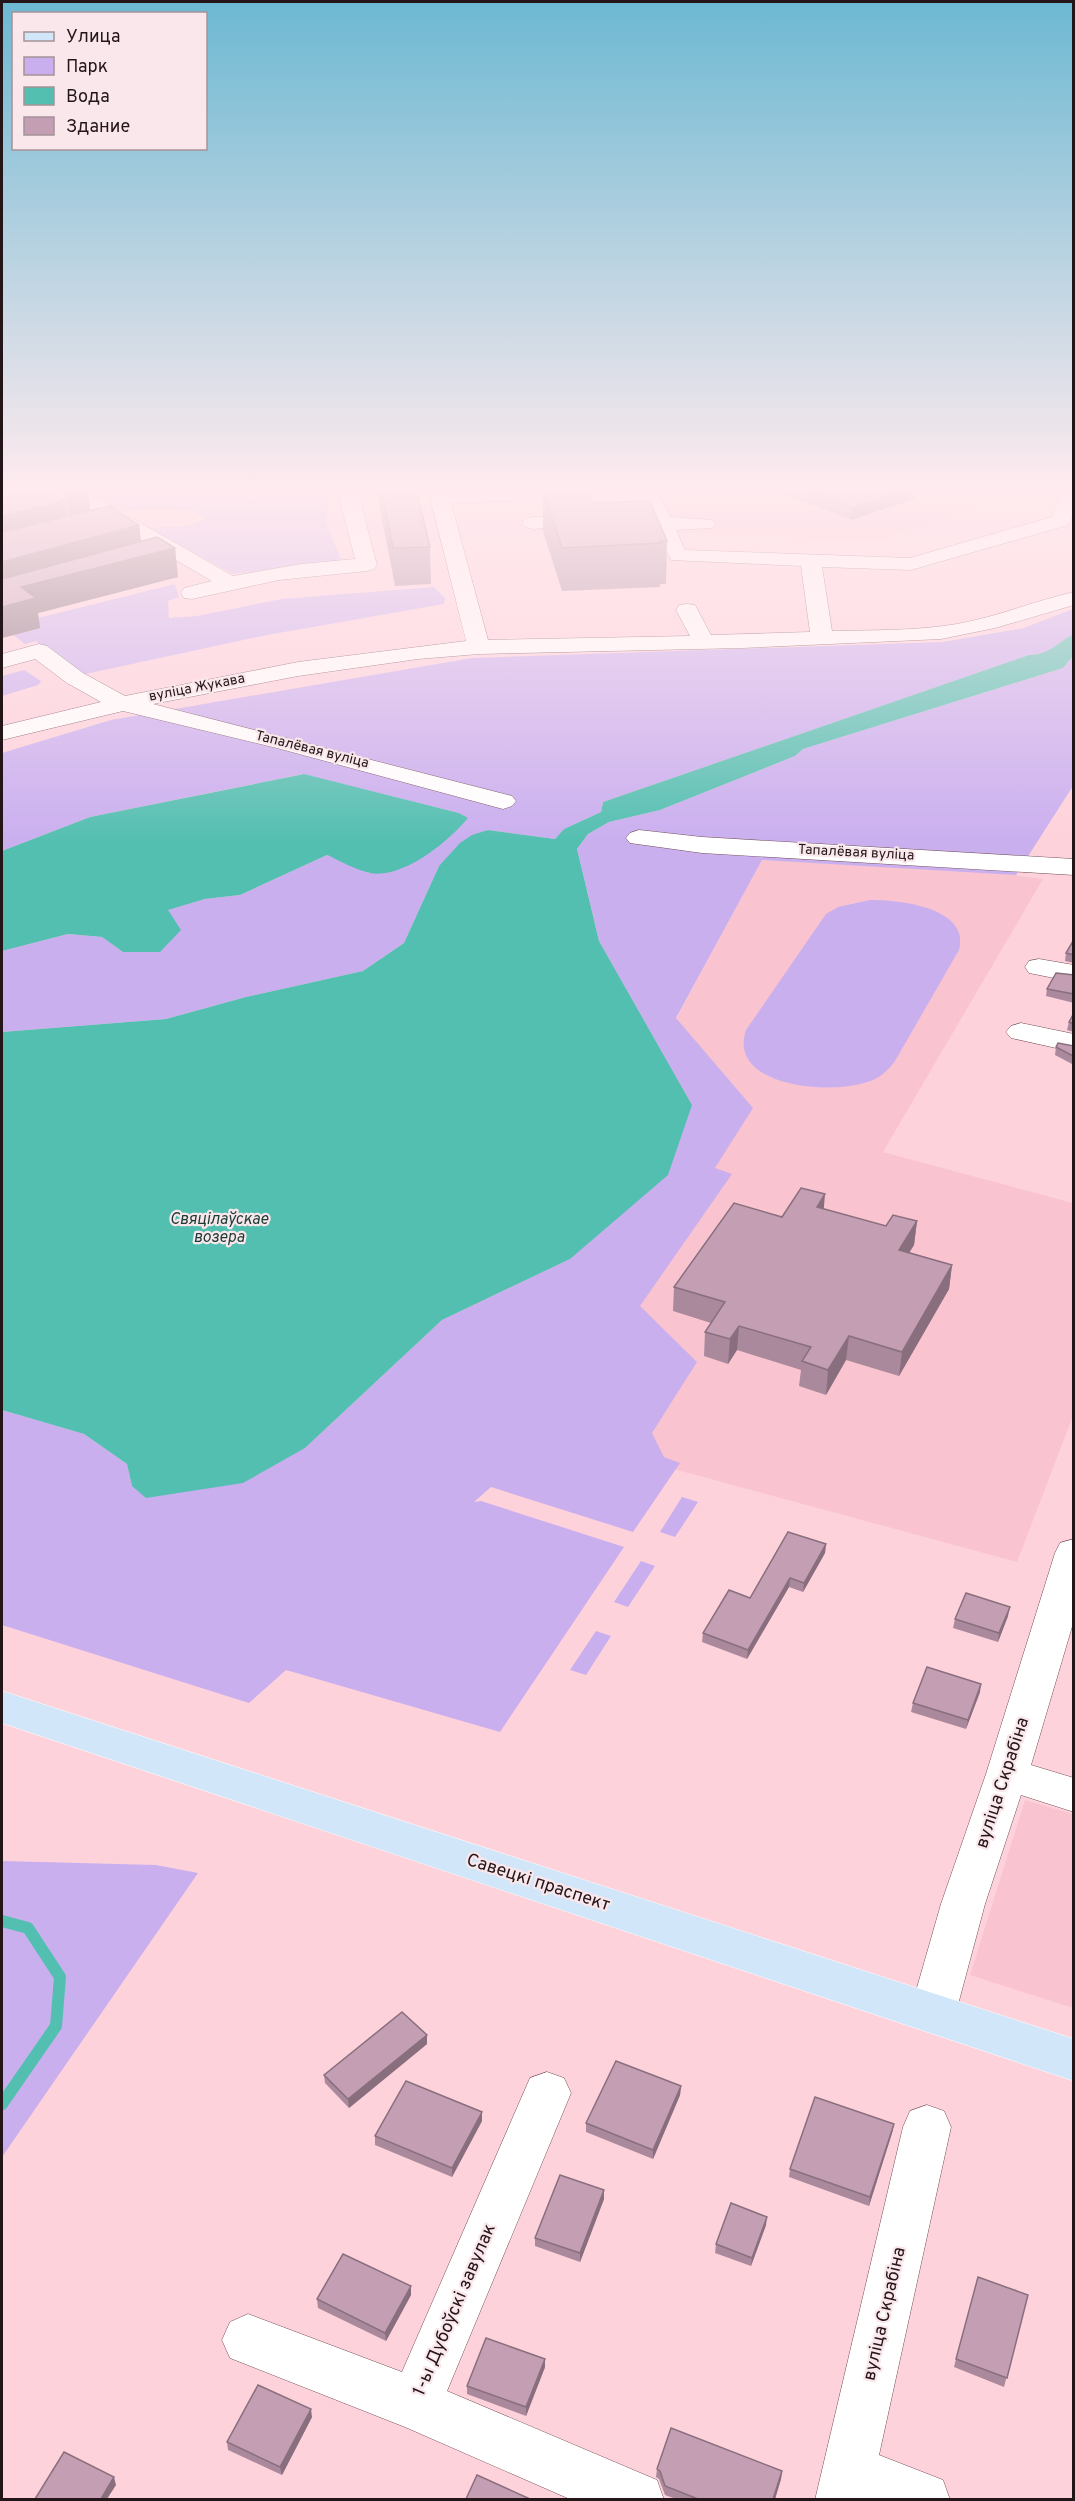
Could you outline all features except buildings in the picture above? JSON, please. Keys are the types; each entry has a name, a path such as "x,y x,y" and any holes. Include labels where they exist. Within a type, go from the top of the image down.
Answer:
{"main road":[{"name":"Савецкі праспект","path":"2,1707 1074,2060"}],"street":[{"path":"470,610 480,647"},
{"path":"687,610 704,642"},
{"path":"817,610 823,638"},
{"name":"вуліца Жукава","path":"2,734 120,703 311,667 480,647 823,638 956,631 1011,619 1038,610"},
{"path":"2,661 39,651 75,678 120,703"},
{"name":"Тапалёвая вуліца","path":"120,703 284,743 502,801"},
{"name":"Тапалёвая вуліца","path":"639,838 702,845 1074,867"},
{"path":"1039,967 1074,974"},
{"path":"1022,1032 1074,1043"},
{"name":"вуліца Скрабіна","path":"933,2013 963,1904 1007,1774 1074,1553"},
{"path":"1007,1774 1074,1795"},
{"name":"1-ы Дубоўскі завулак","path":"547,2093 415,2404 637,2499"},
{"name":"вуліца Скрабіна","path":"845,2485 927,2127"},
{"path":"248,2340 415,2404"},
{"path":"845,2485 923,2499"}],"shaded area":[{"path":"762,860 990,872 1043,879 883,1152 1073,1203 1073,1416 1017,1562 548,1435 676,1019"},
{"path":"1025,1800 1073,1814 1073,2008 970,1975"}],"green space":[{"path":"71,610 169,610 169,618 197,616 228,610 411,610 267,635 76,676 36,641 25,644 13,635 30,620"},
{"path":"1073,610 1073,634 1047,651 1029,655 603,802 601,812 564,829 555,839 488,830 439,866 404,943 363,971 246,997 166,1019 2,1032 2,951 68,934 102,937 123,952 167,910 205,899 240,895 327,855 369,873 447,839 467,818 459,813 303,774 90,817 2,851 2,753 111,720 472,658 943,642 1024,628"},
{"path":"1073,656 1073,786 1016,875 762,860 676,1018 753,1108 715,1168 732,1174 640,1306 697,1362 652,1433 664,1457 680,1463 633,1532 491,1487 474,1502 481,1501 624,1547 500,1732 286,1670 249,1703 2,1625 2,1410 84,1434 127,1464 132,1486 305,1448 442,1320 570,1259 692,1105 599,941 577,849 588,834 609,822 660,810 795,756 803,749 1063,668"},
{"path":"24,670 41,681 38,685 2,696 2,676"},
{"path":"870,900 914,904 943,915 954,924 960,936 959,950 895,1061 881,1076 858,1084 813,1087 769,1076 753,1065 744,1050 746,1030 826,914 838,907"},
{"path":"682,1497 698,1502 675,1537 660,1532"},
{"path":"641,1561 655,1566 628,1607 614,1602"},
{"path":"596,1631 611,1636 586,1675 570,1670"},
{"path":"2,1861 156,1865 198,1873 2,2157"}],"water":[{"name":"Свяцілаўскае возера","path":"1073,634 1073,656 1063,668 803,749 795,756 660,810 609,822 588,834 577,849 599,941 692,1105 668,1175 570,1259 442,1320 305,1448 243,1483 146,1498 132,1486 127,1464 84,1434 2,1410 2,1032 166,1019 246,997 363,971 404,943 439,866 460,843 472,835 488,830 555,839 564,829 601,812 603,802 1029,655 1042,653"},
{"path":"304,774 459,813 468,818 437,848 410,865 396,870 370,873 327,855 240,895 205,899 168,910 181,930 160,952 123,952 102,937 68,934 2,951 2,851 90,817"}],"waterway":[{"path":"2,1921 28,1928 60,1977 56,2026 2,2104"}]}
